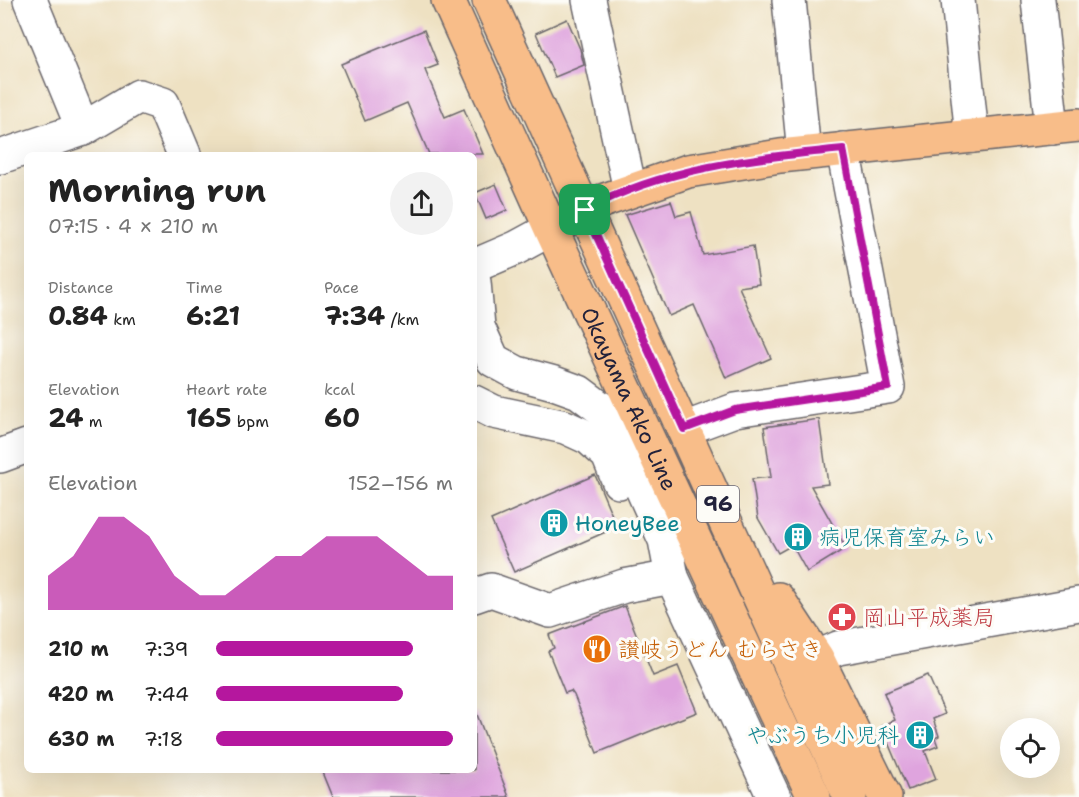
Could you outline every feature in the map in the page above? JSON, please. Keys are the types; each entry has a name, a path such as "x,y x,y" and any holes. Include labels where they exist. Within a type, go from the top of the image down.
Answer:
{"main road":[{"name":"Okayama Ako Line","path":"448,0 551,229 814,797"},
{"name":"Okayama Ako Line","path":"489,0 726,523 805,663"},
{"path":"551,229 585,210 630,190 688,171 804,153 1066,126"},
{"path":"805,663 850,797"},
{"path":"805,663 885,797"}],"street":[{"path":"30,0 83,129"},
{"path":"588,0 630,190"},
{"path":"789,0 804,153"},
{"path":"958,0 972,136"},
{"path":"1038,0 1066,126"},
{"path":"0,157 83,129 139,96 163,104 183,152"},
{"path":"684,429 735,410 888,387 843,149"},
{"path":"477,265 516,248 551,229"},
{"path":"477,316 478,327 493,360 517,374 579,392 603,410 617,433 665,540 672,577 774,797"},
{"path":"477,404 494,412 565,427 589,438 608,454 648,549 672,577"},
{"path":"0,456 24,447"},
{"path":"477,595 490,590 549,610 624,586 672,577"},
{"path":"805,663 838,648 1079,604"}],"building":[{"path":"567,19 584,65 555,77 536,33"},
{"path":"424,30 438,65 425,70 445,117 464,109 483,154 428,152 407,103 365,121 341,64"},
{"path":"496,184 507,210 486,219 477,192"},
{"path":"671,201 676,216 691,212 703,255 753,246 759,284 739,287 771,358 726,378 694,305 669,316 625,215"},
{"path":"819,419 828,484 811,486 846,548 807,572 792,545 778,553 758,518 752,479 771,477 764,427"},
{"name":"HoneyBee","path":"595,475 617,527 514,572 491,520"},
{"path":"625,606 653,676 678,666 697,712 597,753 574,695 571,691 565,693 548,651 554,648 549,635"},
{"name":"やぶうち小児科","path":"928,675 945,714 933,719 939,736 935,738 938,746 925,751 936,779 908,790 881,726 895,720 884,693"},
{"path":"477,715 509,797 333,797 323,773 477,773"}],"place":[{"name":"HoneyBee","path":"554,523"},
{"name":"病児保育室みらい","path":"798,537"},
{"name":"岡山平成薬局","path":"842,617"},
{"name":"讃岐うどん むらさき","path":"597,649"},
{"name":"やぶうち小児科","path":"920,735"}],"route":[{"path":"843,149 888,387 735,410 684,429 585,210 630,190 688,171 780,156 843,149"}]}
